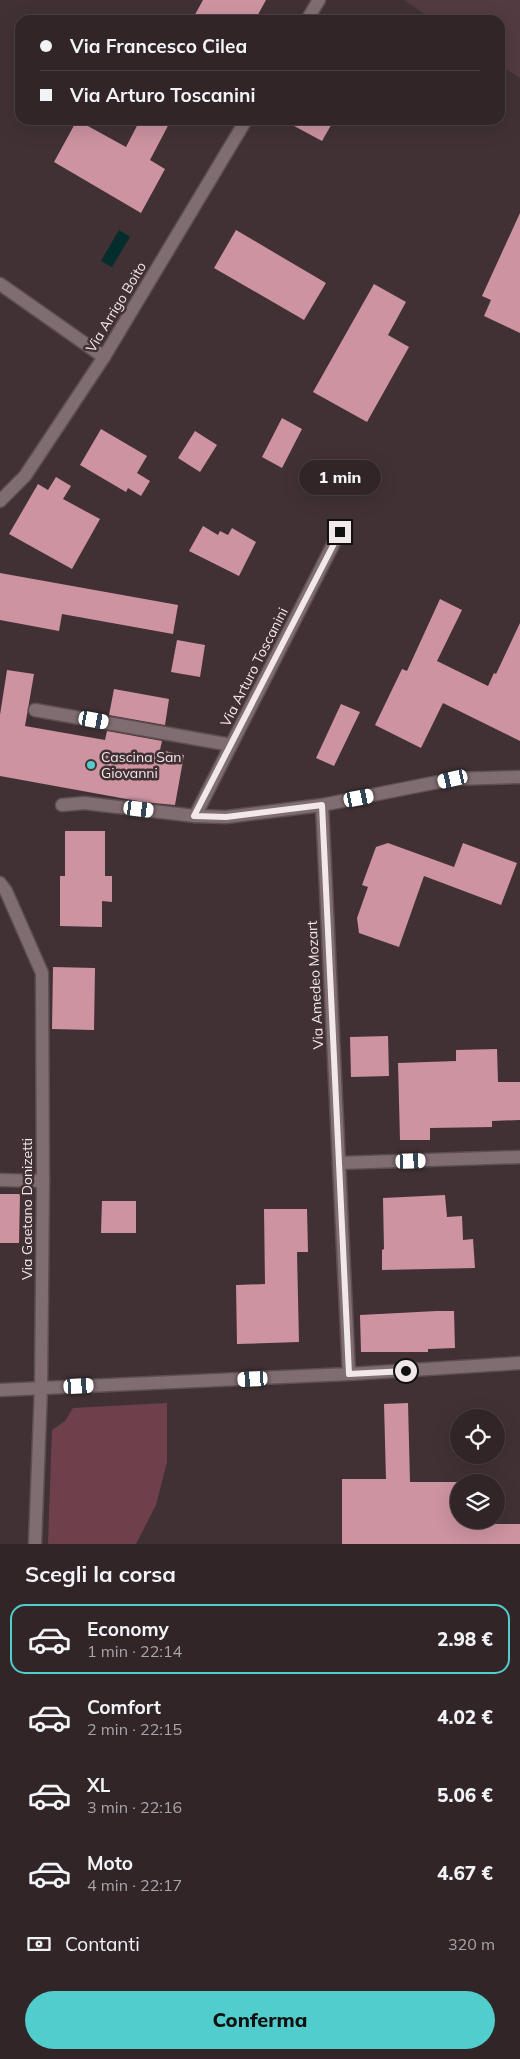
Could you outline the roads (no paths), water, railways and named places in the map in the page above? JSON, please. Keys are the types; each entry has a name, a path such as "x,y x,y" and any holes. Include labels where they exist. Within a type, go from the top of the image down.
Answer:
{"street":[{"path":"310,15 319,0"},
{"name":"Via Arrigo Boito","path":"0,501 25,476 104,357 243,125"},
{"path":"0,284 104,357"},
{"name":"Via Arturo Toscanini","path":"194,816 340,532"},
{"path":"35,710 231,745"},
{"path":"62,805 84,803 194,816 226,817 322,805 453,779 520,777"},
{"name":"Via Amedeo Mozart","path":"322,805 349,1374"},
{"name":"Via Gaetano Donizetti","path":"0,883 6,891 42,973 43,1181 41,1388 35,1544"},
{"path":"339,1163 520,1157"},
{"path":"0,1180 43,1181"},
{"path":"0,1390 349,1374 520,1363"}],"water":[{"path":"119,230 130,237 112,267 101,261"}],"place":[{"name":"Cascina San Giovanni","path":"91,765"}]}
